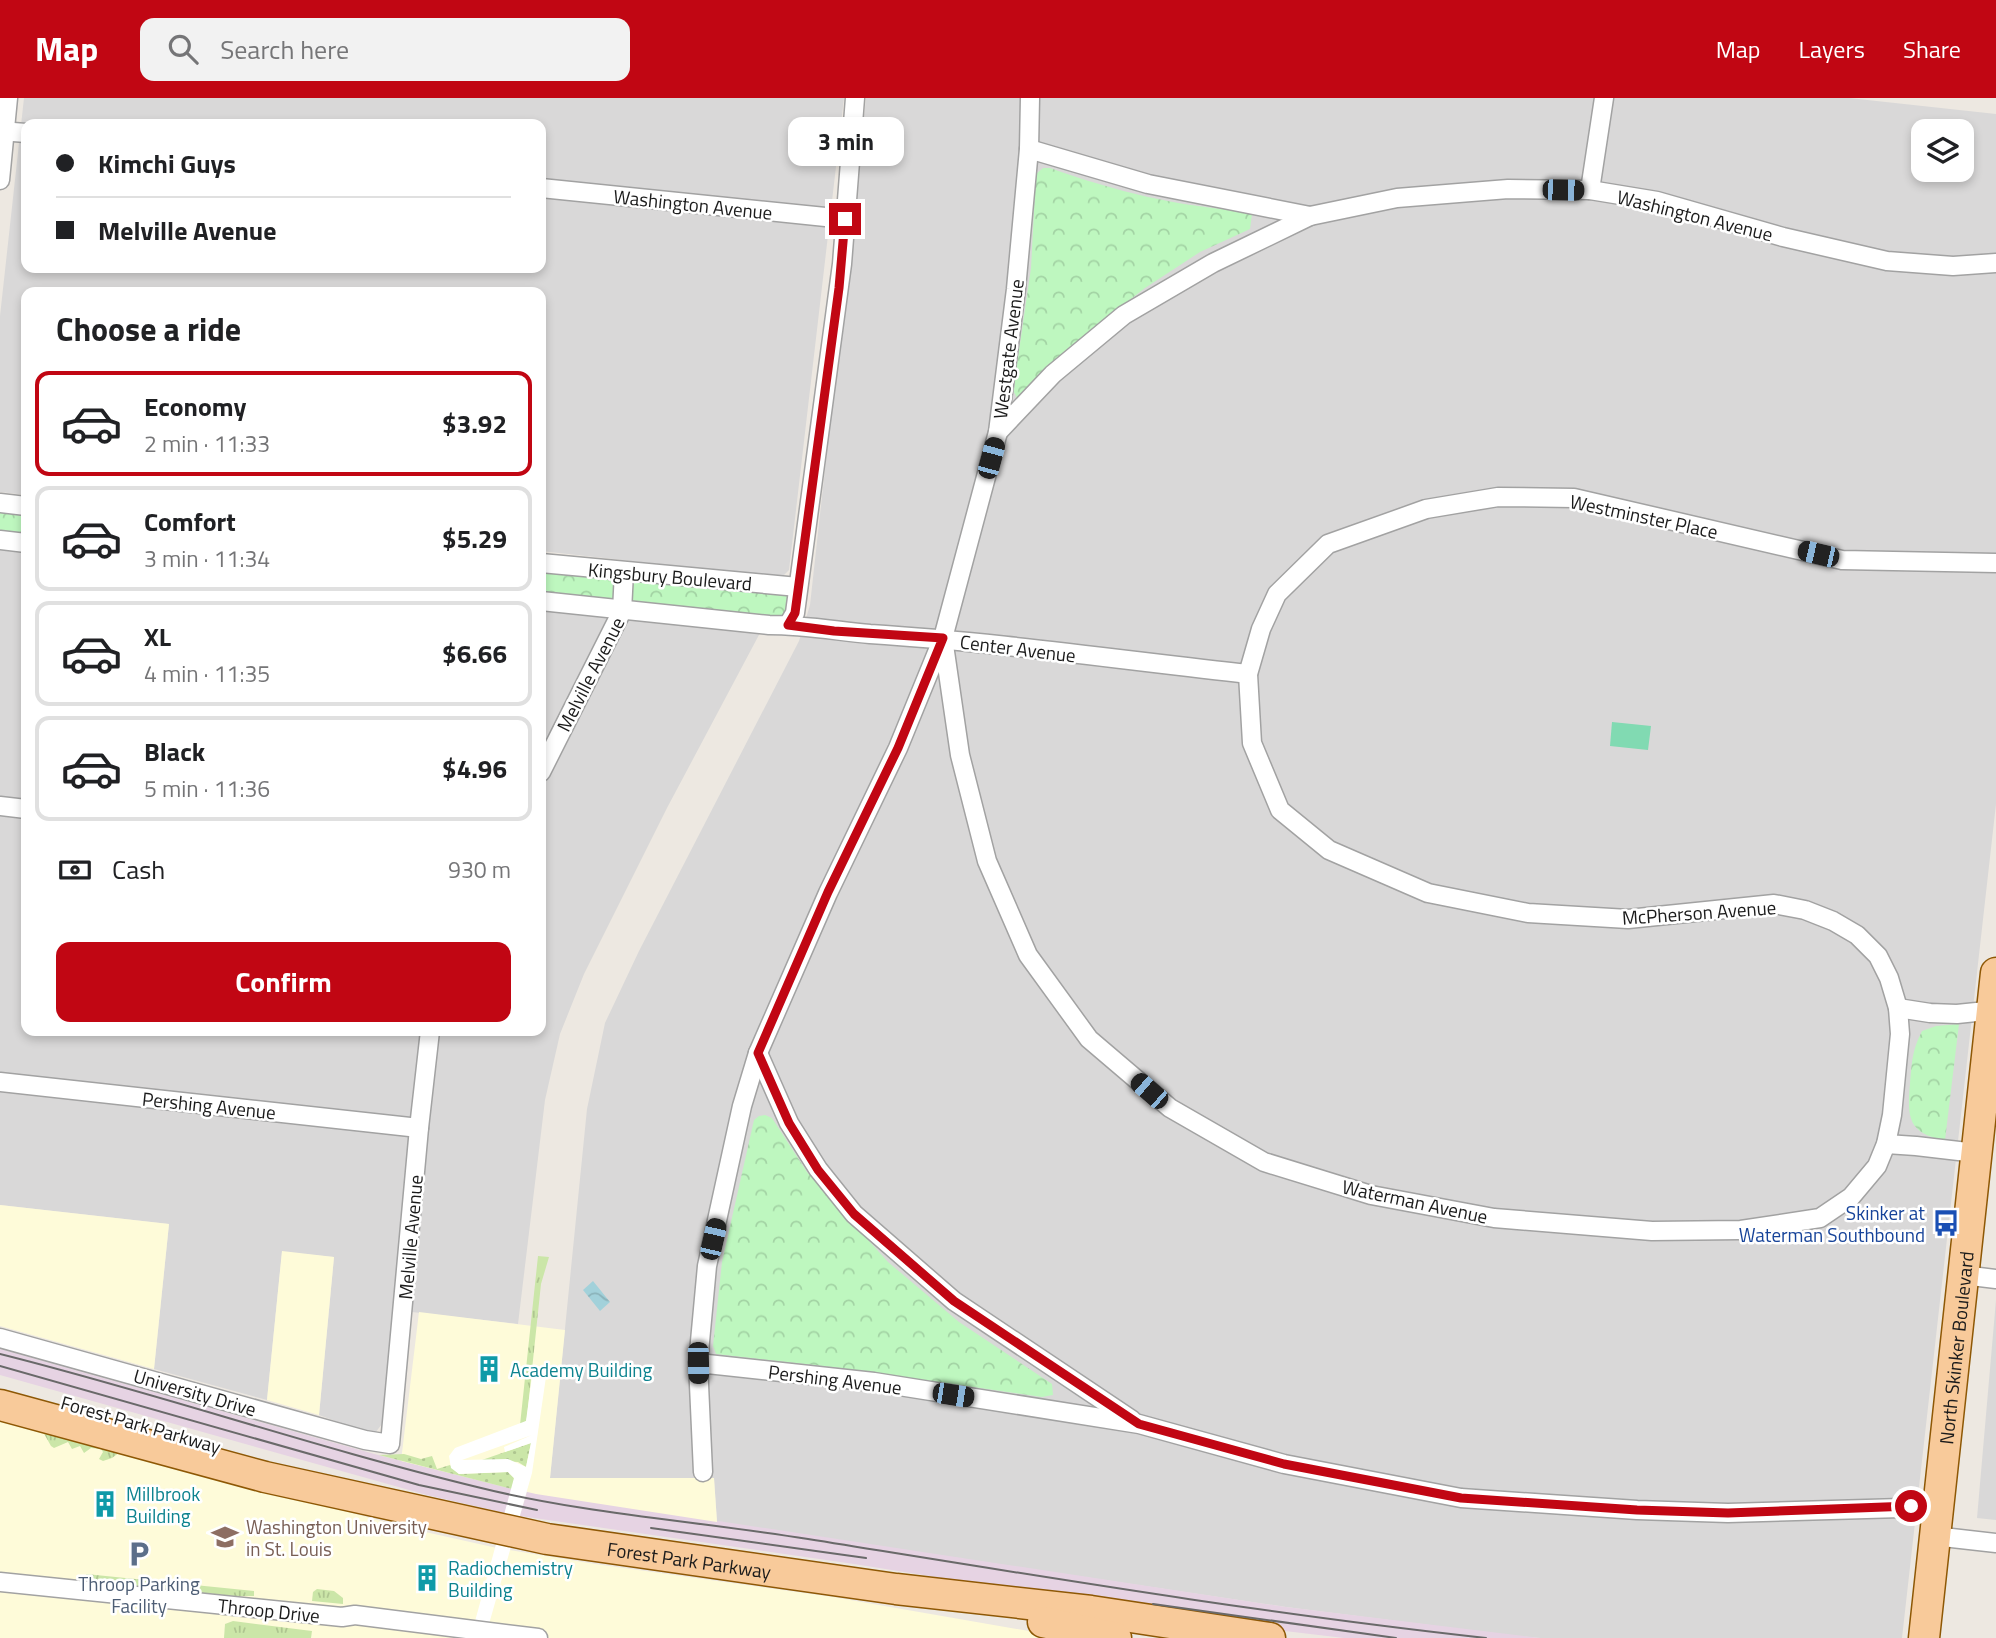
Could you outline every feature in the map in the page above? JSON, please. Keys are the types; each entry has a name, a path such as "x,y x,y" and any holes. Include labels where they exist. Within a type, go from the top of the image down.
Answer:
{"main road":[{"name":"North Skinker Boulevard","path":"1924,1638 1996,973"},
{"name":"Forest Park Parkway","path":"0,1384 213,1444 400,1507"},
{"name":"Forest Park Parkway","path":"0,1405 265,1477 547,1539 896,1589 1091,1611 1258,1637"},
{"name":"Forest Park Parkway","path":"896,1589 1116,1638"}],"street":[{"path":"0,180 2,131 8,98"},
{"path":"788,625 795,613 799,587 840,277 855,98"},
{"name":"Westgate Avenue","path":"703,1472 698,1363 707,1266 742,1105 758,1053 828,892 898,748 943,638 998,432 1016,289 1029,149 1030,98"},
{"path":"1590,190 1604,98"},
{"path":"2,131 21,133"},
{"name":"Washington Avenue","path":"1029,149 1148,184 1310,216"},
{"name":"Washington Avenue","path":"546,189 845,219"},
{"name":"Washington Avenue","path":"998,432 1053,374 1124,315 1213,262 1310,216 1397,198 1508,189 1590,190 1657,201 1783,237 1886,261 1953,266 1996,263"},
{"name":"Westminster Place","path":"1248,674 1261,629 1277,594 1328,544 1426,509 1498,497 1574,498 1842,560 1996,563"},
{"path":"0,503 21,505"},
{"path":"0,540 21,542"},
{"name":"Kingsbury Boulevard","path":"546,564 799,587"},
{"name":"Melville Avenue","path":"546,762 622,611 624,572"},
{"name":"Kingsbury Boulevard","path":"546,602 788,625"},
{"name":"Center Avenue","path":"788,625 834,631 943,638 1248,674"},
{"name":"Waterman Avenue","path":"943,638 960,755 987,861 1028,955 1089,1039 1170,1108 1264,1162 1371,1195 1494,1218 1652,1231 1741,1230 1820,1218 1851,1197 1877,1166 1886,1144 1896,1074"},
{"name":"McPherson Avenue","path":"1248,674 1252,743 1280,810 1329,850 1428,893 1528,913 1628,919 1774,904 1805,910 1833,921 1857,935 1878,956 1889,978 1898,1008 1900,1034 1896,1074"},
{"path":"0,806 21,808"},
{"path":"1898,1008 1957,1014 1994,1009"},
{"name":"Melville Avenue","path":"390,1444 429,1036"},
{"name":"Pershing Avenue","path":"758,1053 789,1123 818,1170 854,1214 954,1301 1139,1424"},
{"name":"Pershing Avenue","path":"0,1082 419,1128"},
{"path":"1886,1144 1976,1153"},
{"path":"1963,1275 1996,1279"},
{"name":"University Drive","path":"0,1338 365,1440 390,1444"},
{"name":"Pershing Avenue","path":"698,1363 874,1382 1139,1424 1284,1464 1461,1498 1637,1510 1728,1513 1937,1507"},
{"path":"1934,1536 1996,1543"},
{"name":"Throop Drive","path":"0,1583 342,1617 355,1615 538,1638"}],"shaded area":[{"path":"24,98 844,98 789,570 783,576 546,552 546,287 21,287 21,494 0,492 0,316 21,125 21,273 546,273 546,119 22,119"},
{"path":"866,98 1849,98 1996,114 1996,804 1902,1638 1540,1638 1508,1635 1286,1607 717,1522 714,1479 550,1478 587,1109 605,1023 639,951 799,641 810,605"},
{"path":"0,548 21,550 21,1036 546,1036 546,609 760,633 667,808 584,974 560,1034 545,1100 518,1324 394,1310 382,1424 375,1433 368,1433 319,1415 334,1257 282,1252 267,1400 154,1369 169,1224 0,1205"},
{"path":"0,1205 169,1224 154,1369 0,1326"},
{"path":"282,1251 334,1257 319,1415 267,1400"},
{"path":"1996,1300 1996,1520 1977,1518"},
{"name":"Washington University in St. Louis","path":"419,1312 565,1330 550,1478 714,1478 717,1522 536,1494 401,1461"},
{"path":"0,1349 378,1455 512,1489 505,1513 427,1495 0,1375"},
{"name":"Washington University in St. Louis","path":"0,1416 403,1527 497,1548 833,1597 1069,1638 0,1638"},
{"path":"527,1492 1286,1607 1540,1638 1344,1638 1252,1627 854,1564 520,1516"}],"green space":[{"path":"1043,168 1147,197 1247,211 1252,214 1250,229 1200,252 1145,288 1095,327 1055,364 1029,393 1017,398 1014,392 1015,378 1031,268 1036,174"},
{"path":"0,503 21,505 21,542 0,540"},
{"path":"546,563 798,587 788,625 546,601"},
{"path":"1612,722 1651,726 1648,750 1610,746"},
{"path":"1959,1024 1945,1140 1924,1133 1912,1122 1909,1096 1912,1062 1922,1031 1936,1026"},
{"path":"765,1115 772,1118 807,1172 888,1262 959,1322 1052,1384 1053,1395 1042,1397 841,1368 716,1354 713,1346 722,1262 754,1120"},
{"path":"538,1256 549,1257 541,1284 527,1417 520,1425"},
{"path":"42,1430 120,1452 103,1461 99,1459 103,1452 101,1449 91,1448 84,1453 80,1446 72,1449 68,1442 54,1448"},
{"path":"531,1443 526,1467 518,1462 482,1460"},
{"path":"404,1454 421,1459 432,1456 437,1469 450,1465 459,1474 508,1472 514,1478 512,1489 379,1455"},
{"path":"86,1574 254,1591 254,1596 89,1581"},
{"path":"317,1589 334,1591 343,1598 343,1604 312,1601 313,1592"},
{"path":"233,1621 312,1631 311,1638 224,1638 225,1624"}],"water":[{"path":"593,1281 610,1302 600,1311 583,1290"}],"pier":[{"path":"533,1369 547,1370 532,1473 489,1624 471,1636 514,1478 508,1472 459,1474 451,1468 449,1456 455,1448 526,1421","holes":["532,1435 504,1447 505,1452 531,1443 526,1467 508,1459 462,1460"]}],"tram line":[{"path":"0,1354 417,1472 559,1504 1231,1605 1486,1638"},
{"path":"0,1366 419,1485 537,1510"},
{"path":"651,1528 866,1558"},
{"path":"1153,1604 1396,1638"}],"place":[{"name":"Skinker at Waterman Southbound","path":"1946,1223"},
{"name":"Academy Building","path":"489,1369"},
{"name":"Millbrook Building","path":"105,1504"},
{"name":"Washington University in St. Louis","path":"225,1537"},
{"name":"Throop Parking Facility","path":"139,1554"},
{"name":"Radiochemistry Building","path":"427,1578"}],"route":[{"path":"845,219 839,288 795,613 788,625 834,631 943,638 898,748 828,892 758,1053 789,1123 818,1170 854,1214 954,1301 1139,1424 1284,1464 1461,1498 1637,1510 1728,1513 1911,1506"}]}
